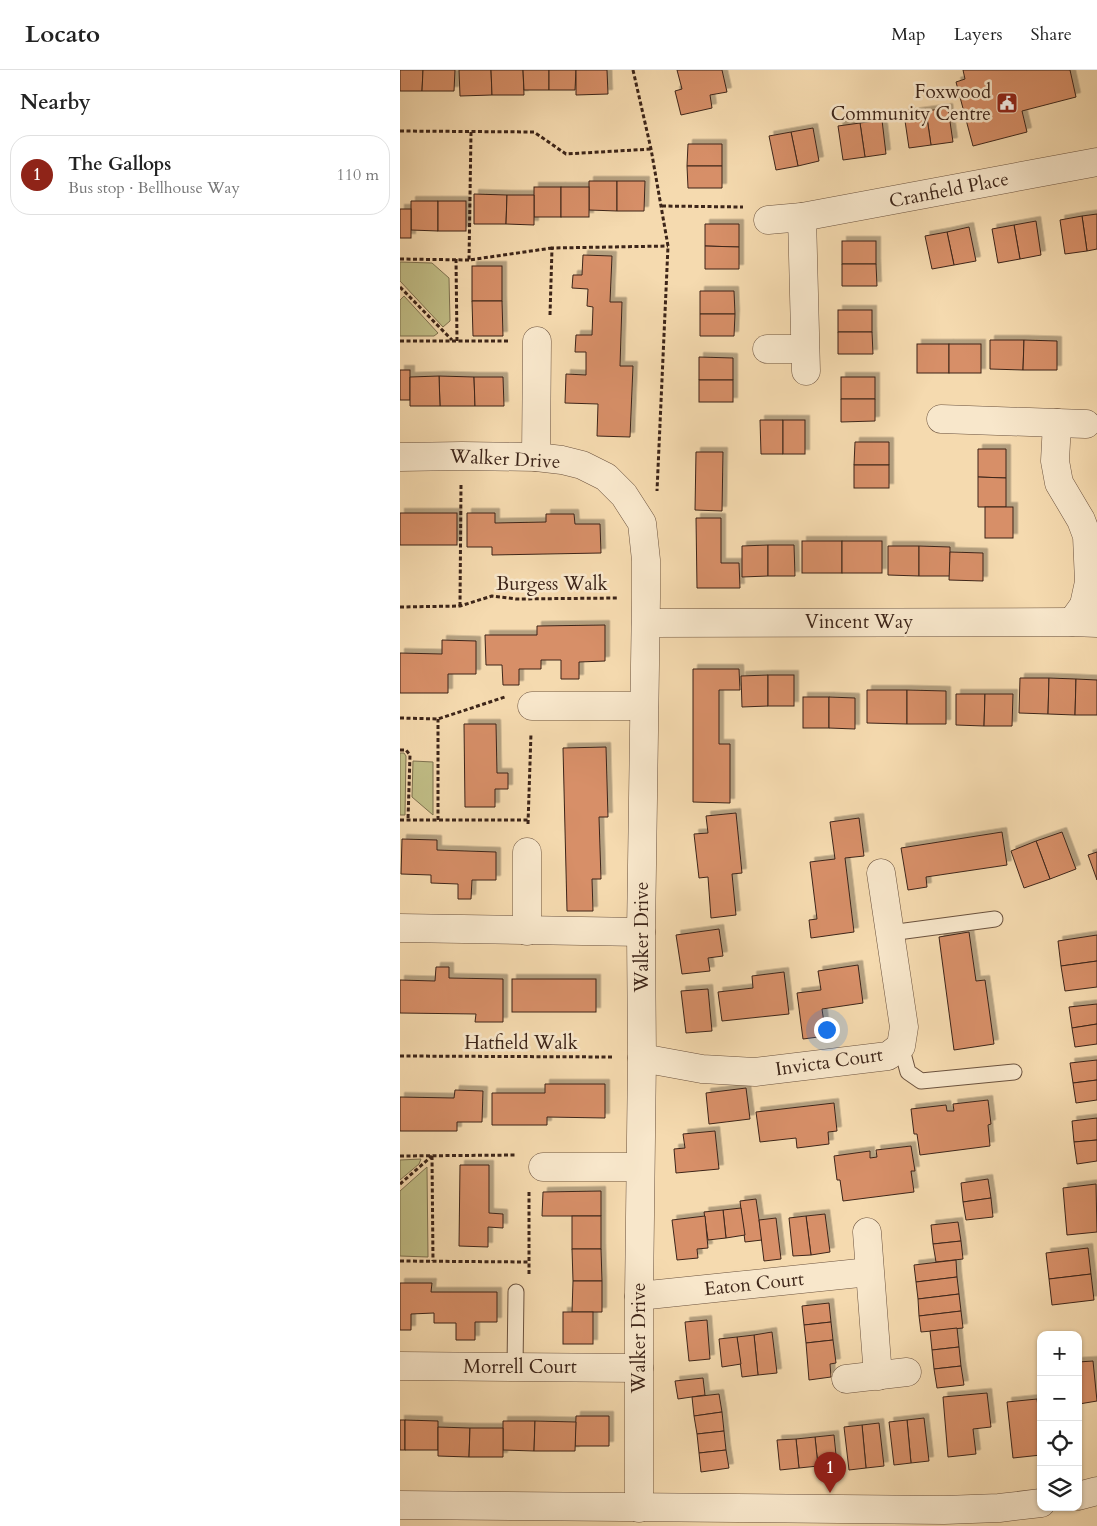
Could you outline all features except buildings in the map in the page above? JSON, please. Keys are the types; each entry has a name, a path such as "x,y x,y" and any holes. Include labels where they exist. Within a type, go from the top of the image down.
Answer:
{"street":[{"name":"Cranfield Place","path":"768,220 802,217 1097,162"},
{"path":"767,349 806,360 802,217"},
{"path":"536,457 537,341"},
{"path":"941,419 1086,424"},
{"name":"Vincent Way","path":"646,610 1084,622 1084,605 1089,582 1087,536 1082,520 1059,483 1055,461 1057,423"},
{"name":"Walker Drive","path":"400,457 536,457 582,465 606,477 624,495 642,523 646,560 646,610 641,932 639,1508"},
{"path":"532,706 644,706"},
{"path":"527,931 528,852"},
{"name":"Invicta Court","path":"642,1058 702,1069 755,1072 888,1056 901,1046 904,1027 881,873"},
{"path":"400,928 641,932"},
{"path":"543,1167 640,1167"},
{"path":"867,1232 878,1376"},
{"name":"Eaton Court","path":"639,1296 869,1272"},
{"name":"Morrell Court","path":"400,1366 639,1368"},
{"path":"846,1379 908,1372"},
{"path":"1082,1495 1097,1491"},
{"path":"400,1505 639,1508 855,1518 1037,1503"}],"lane":[{"path":"890,933 995,919"},
{"path":"901,1046 908,1072 920,1081 1014,1072"},
{"path":"515,1367 516,1292"}],"path":[{"path":"633,70 651,149 668,246 656,515 642,523"},
{"path":"400,132 534,132 566,154 651,149"},
{"path":"469,260 471,132"},
{"path":"662,206 755,207 768,220"},
{"path":"400,259 469,260 552,248 668,246"},
{"path":"400,340 537,341 550,329 552,248"},
{"path":"456,259 457,341"},
{"path":"400,287 452,341"},
{"path":"460,606 462,456"},
{"name":"Burgess Walk","path":"400,607 460,606 492,596 646,610"},
{"path":"400,718 438,719 503,697 531,697 528,852"},
{"path":"438,719 438,820"},
{"path":"400,750 406,750 410,755 408,820"},
{"path":"400,820 528,820"},
{"name":"Hatfield Walk","path":"400,1056 642,1058"},
{"path":"400,1156 517,1155 543,1167 530,1179 529,1288 516,1292"},
{"path":"400,1184 432,1156"},
{"path":"432,1156 433,1262"},
{"path":"400,1261 530,1262"}],"shaded area":[{"path":"400,262 432,263 449,278 450,321 443,327 400,281"},
{"path":"404,296 438,333 434,336 400,336 400,300"},
{"path":"400,753 404,753 406,756 405,815 400,815"},
{"path":"413,761 433,762 433,815 412,797"},
{"path":"421,1159 419,1164 400,1180 400,1160"},
{"path":"427,1167 428,1257 400,1256 400,1191"}],"place":[{"name":"Foxwood Community Centre","path":"1007,103"},
{"name":"The Gallops","path":"830,1493"}]}
